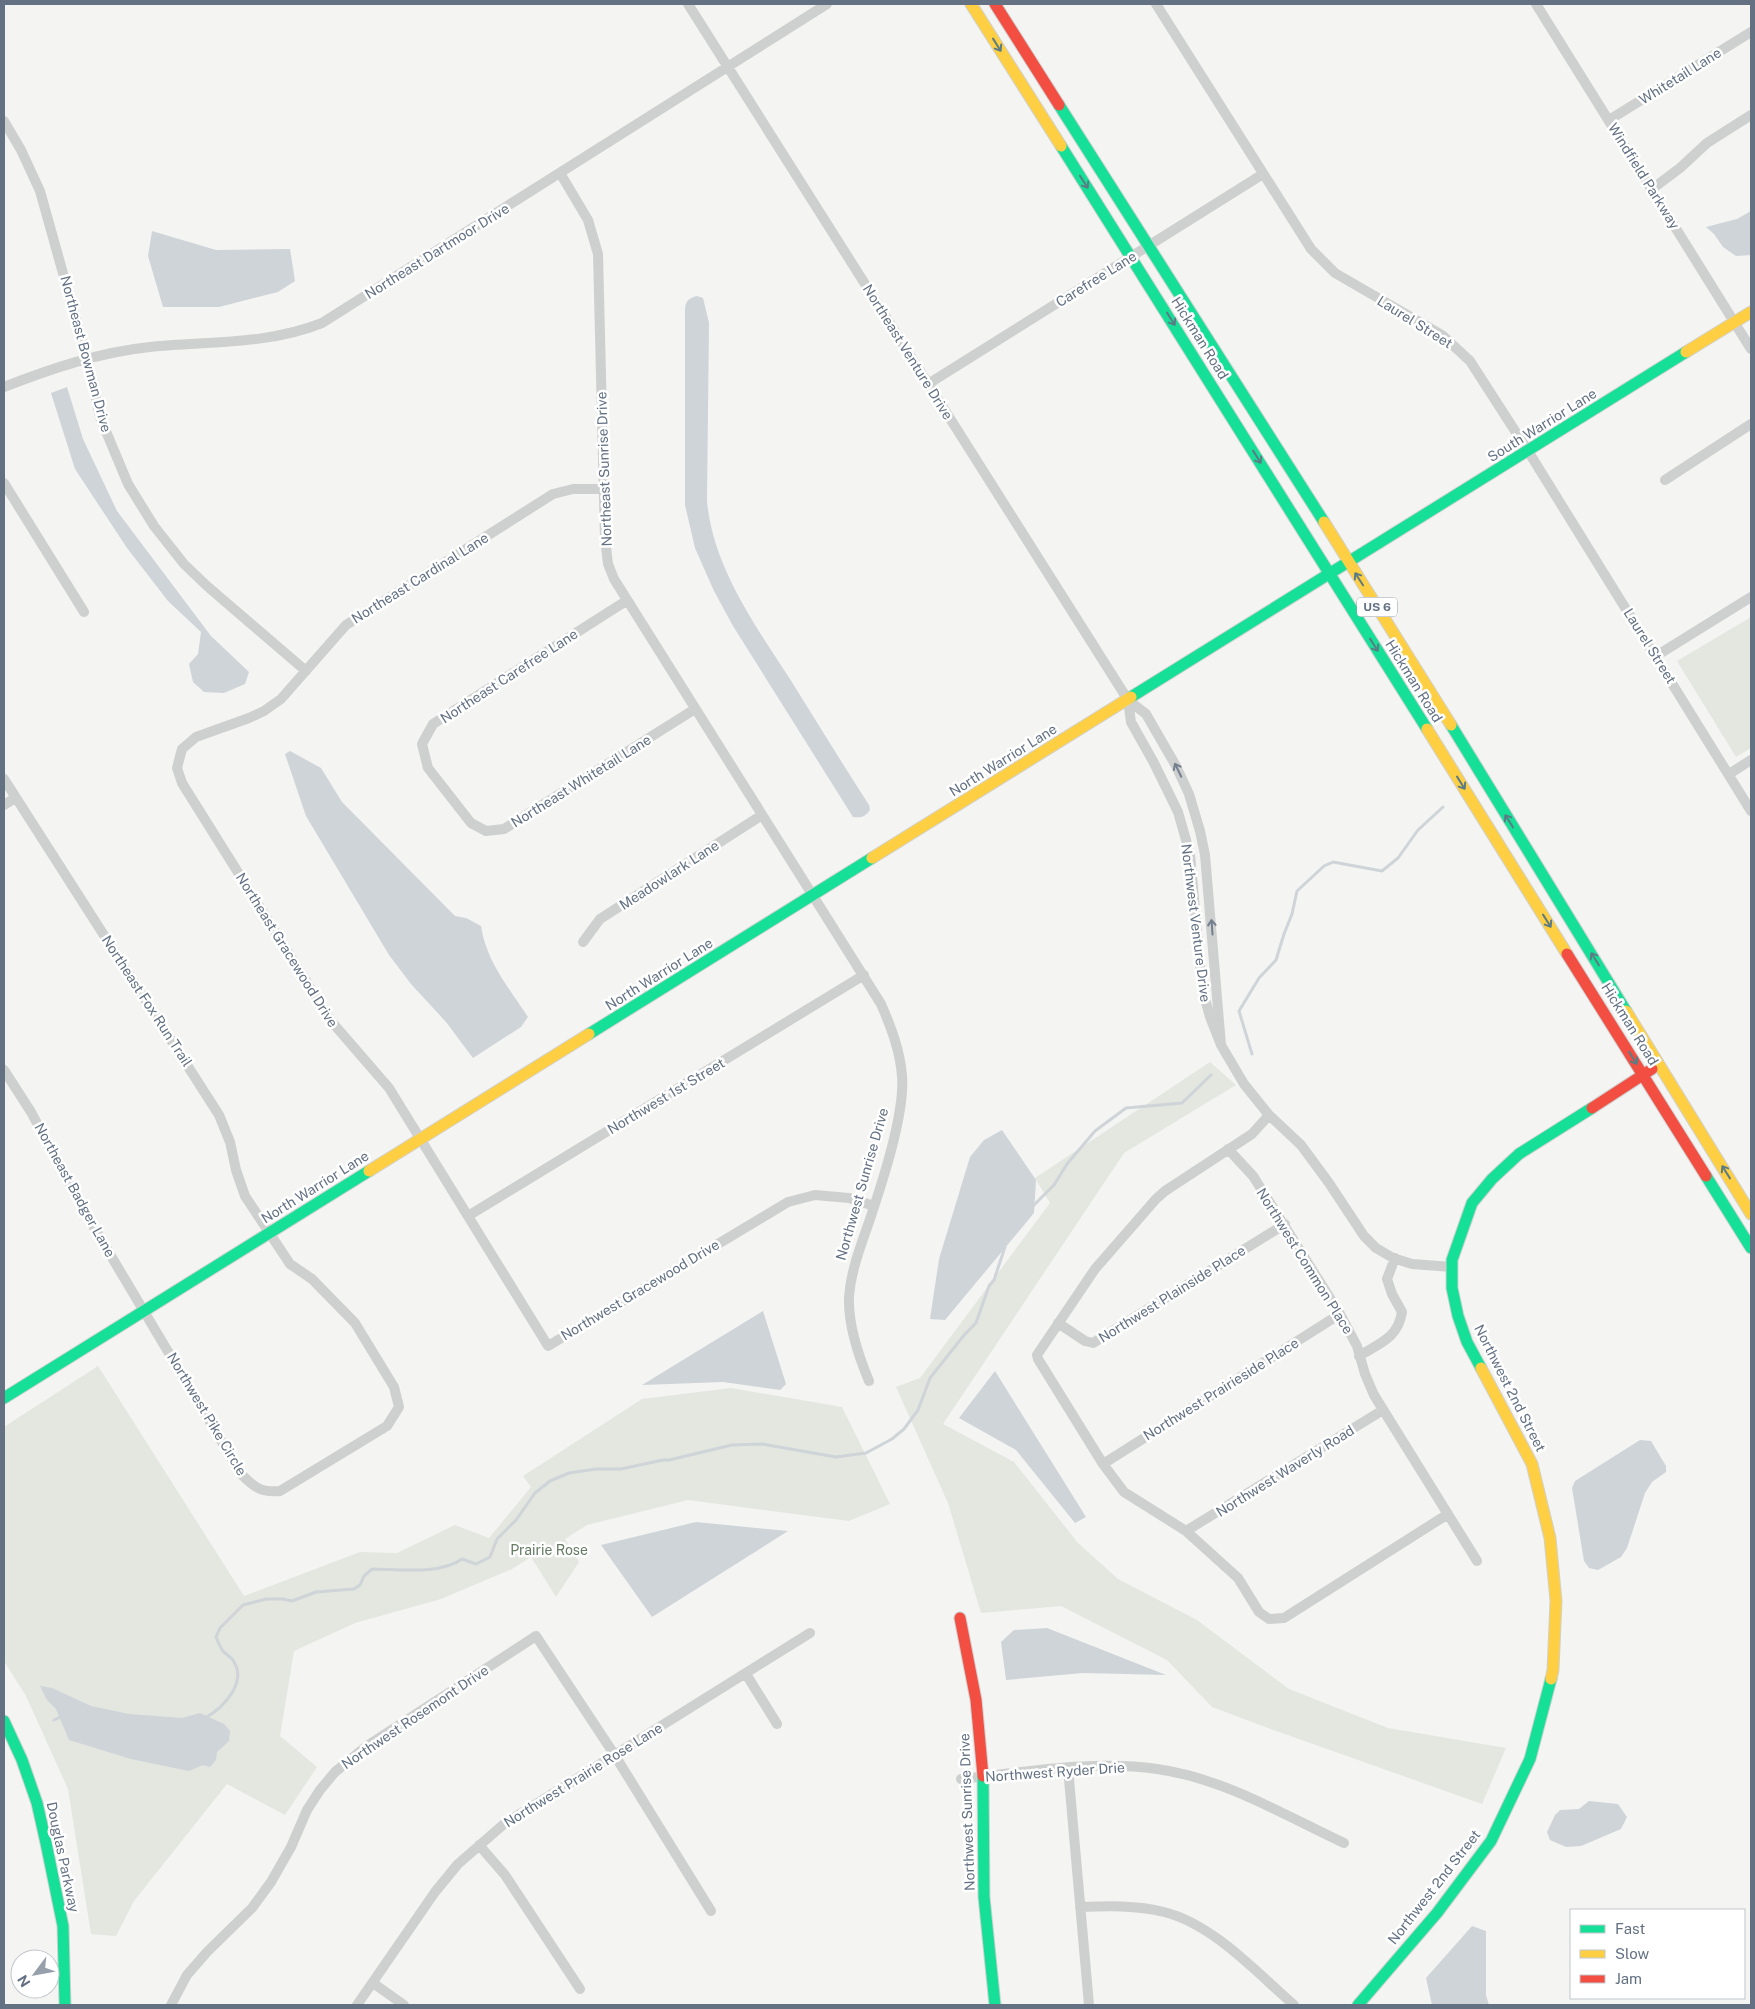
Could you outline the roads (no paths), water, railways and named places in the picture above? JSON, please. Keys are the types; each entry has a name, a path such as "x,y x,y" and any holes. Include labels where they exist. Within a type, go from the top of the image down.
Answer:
{"main road":[{"name":"Hickman Road","path":"971,4 1132,257 1751,1248"},
{"name":"Hickman Road","path":"995,4 1389,626 1751,1214"},
{"name":"South Warrior Lane","path":"1330,575 1751,312"},
{"name":"North Warrior Lane","path":"4,1398 1330,575"},
{"name":"Northwest 2nd Street","path":"1358,2005 1437,1913 1491,1841 1530,1759 1553,1670 1556,1601 1550,1538 1532,1464 1467,1342 1458,1316 1452,1288 1452,1260 1462,1228 1472,1203 1492,1179 1519,1154 1659,1064"},
{"name":"Northwest Sunrise Drive","path":"960,1618 977,1709 983,1777 985,1914 995,2005"},
{"name":"Douglas Parkway","path":"4,1721 25,1769 37,1803 46,1844 63,1926 65,2005"}],"street":[{"name":"Northeast Venture Drive","path":"688,4 1128,700"},
{"name":"Northeast Dartmoor Drive","path":"4,387 87,359 147,347 261,339 303,330 340,312 827,4"},
{"name":"Laurel Street","path":"1156,4 1307,244 1323,262 1350,282 1442,335 1463,354 1480,375 1751,811"},
{"name":"Windfield Parkway","path":"1536,4 1751,349"},
{"name":"Whitetail Lane","path":"1609,120 1751,32"},
{"path":"1652,189 1680,168 1707,143 1751,115"},
{"name":"Northeast Bowman Drive","path":"4,121 21,150 40,191 87,359 100,417 128,484 154,526 184,564 306,671"},
{"name":"Northeast Sunrise Drive","path":"560,173 588,220 598,254 605,548 608,564 626,601 813,896"},
{"name":"Carefree Lane","path":"928,384 1263,174"},
{"path":"1665,480 1751,424"},
{"path":"4,483 84,612"},
{"name":"Northeast Cardinal Lane","path":"182,749 196,737 264,711 281,699 346,625 549,496 563,490 604,488"},
{"path":"1656,656 1751,597"},
{"name":"Northeast Carefree Lane","path":"447,792 428,768 422,744 433,724 626,601"},
{"name":"Northwest Venture Drive","path":"1128,700 1131,722 1178,812 1190,854 1202,988 1221,1046 1244,1084 1300,1145 1329,1183 1364,1236 1376,1248 1412,1264 1452,1267"},
{"name":"Northwest Venture Drive","path":"1128,700 1146,714 1176,766 1189,794 1200,831 1209,886 1221,1046"},
{"name":"Northeast Whitetail Lane","path":"447,792 471,822 486,831 504,829 695,709"},
{"name":"Northeast Gracewood Drive","path":"182,749 177,768 182,783 331,1021 389,1088 421,1139"},
{"path":"1729,774 1751,760"},
{"name":"Northeast Fox Run Trail","path":"4,780 219,1115 230,1142 236,1170 245,1196 269,1233"},
{"path":"4,805 15,798"},
{"name":"Meadowlark Lane","path":"583,942 600,919 762,815"},
{"name":"Northwest Sunrise Drive","path":"813,896 882,1004 895,1036 902,1078 898,1121 874,1206 854,1266 849,1298 850,1315 858,1355 869,1381"},
{"name":"Northwest 1st Street","path":"468,1216 864,975"},
{"name":"Northeast Badger Lane","path":"4,1070 31,1112 86,1214 145,1310"},
{"path":"1270,1114 1252,1134 1165,1191 1156,1199 1095,1269 1037,1355 1038,1359 1103,1464 1124,1492 1186,1532 1238,1578 1259,1612 1269,1619 1284,1618 1448,1514"},
{"name":"Northwest Gracewood Drive","path":"421,1139 548,1346 788,1202 815,1195 849,1198 874,1206"},
{"name":"Northwest Common Place","path":"1228,1149 1253,1176 1340,1314 1357,1346 1368,1381 1383,1410 1477,1561"},
{"name":"Northwest Plainside Place","path":"1058,1323 1085,1341 1092,1343 1285,1224"},
{"name":"Northwest Pike Circle","path":"145,1310 241,1474 253,1486 268,1492 280,1491 293,1484 386,1426 399,1407 394,1386 355,1323 312,1279 290,1264 269,1233"},
{"path":"1360,1356 1390,1337 1400,1326 1402,1312 1392,1294 1387,1279 1395,1258"},
{"name":"Northwest Prairieside Place","path":"1103,1464 1340,1314"},
{"name":"Northwest Waverly Road","path":"1186,1532 1383,1410"},
{"name":"Northwest Prairie Rose Lane","path":"356,2005 435,1892 458,1864 479,1845 519,1813 810,1633"},
{"name":"Northwest Rosemont Drive","path":"171,2005 187,1975 207,1952 252,1908 271,1882 291,1847 307,1810 334,1772 368,1746 536,1636 614,1754"},
{"path":"746,1674 777,1724"},
{"path":"614,1754 711,1911"},
{"name":"Northwest Ryder Drie","path":"961,1779 1068,1768 1119,1765 1158,1769 1205,1780 1234,1791 1344,1843"},
{"path":"1068,1768 1090,2005"},
{"path":"479,1845 505,1875 580,1989"},
{"path":"1080,1907 1133,1906 1166,1912 1186,1920 1233,1952 1294,2005"},
{"path":"373,1983 404,2005"}],"waterway":[{"path":"1252,1054 1239,1011 1259,978 1276,960 1292,914 1297,891 1324,866 1333,862 1382,871 1398,858 1418,830 1443,807"},
{"path":"1032,1207 1054,1185 1067,1164 1095,1131 1126,1108 1182,1103 1211,1075"},
{"path":"205,1718 226,1701 235,1686 237,1670 233,1660 223,1651 216,1637 220,1628 243,1605 266,1599 292,1601 316,1592 354,1589 360,1585 364,1576 372,1569 431,1569 453,1564 462,1559 476,1564 490,1557 497,1539 516,1520 535,1493 550,1481 569,1473 596,1469 621,1469 732,1445 762,1444 836,1457 866,1453 892,1439 904,1429 918,1410 930,1378 976,1323 1005,1247"},
{"path":"54,1720 62,1716"}],"park label":[{"name":"Prairie Rose","path":"549,1550"}]}
